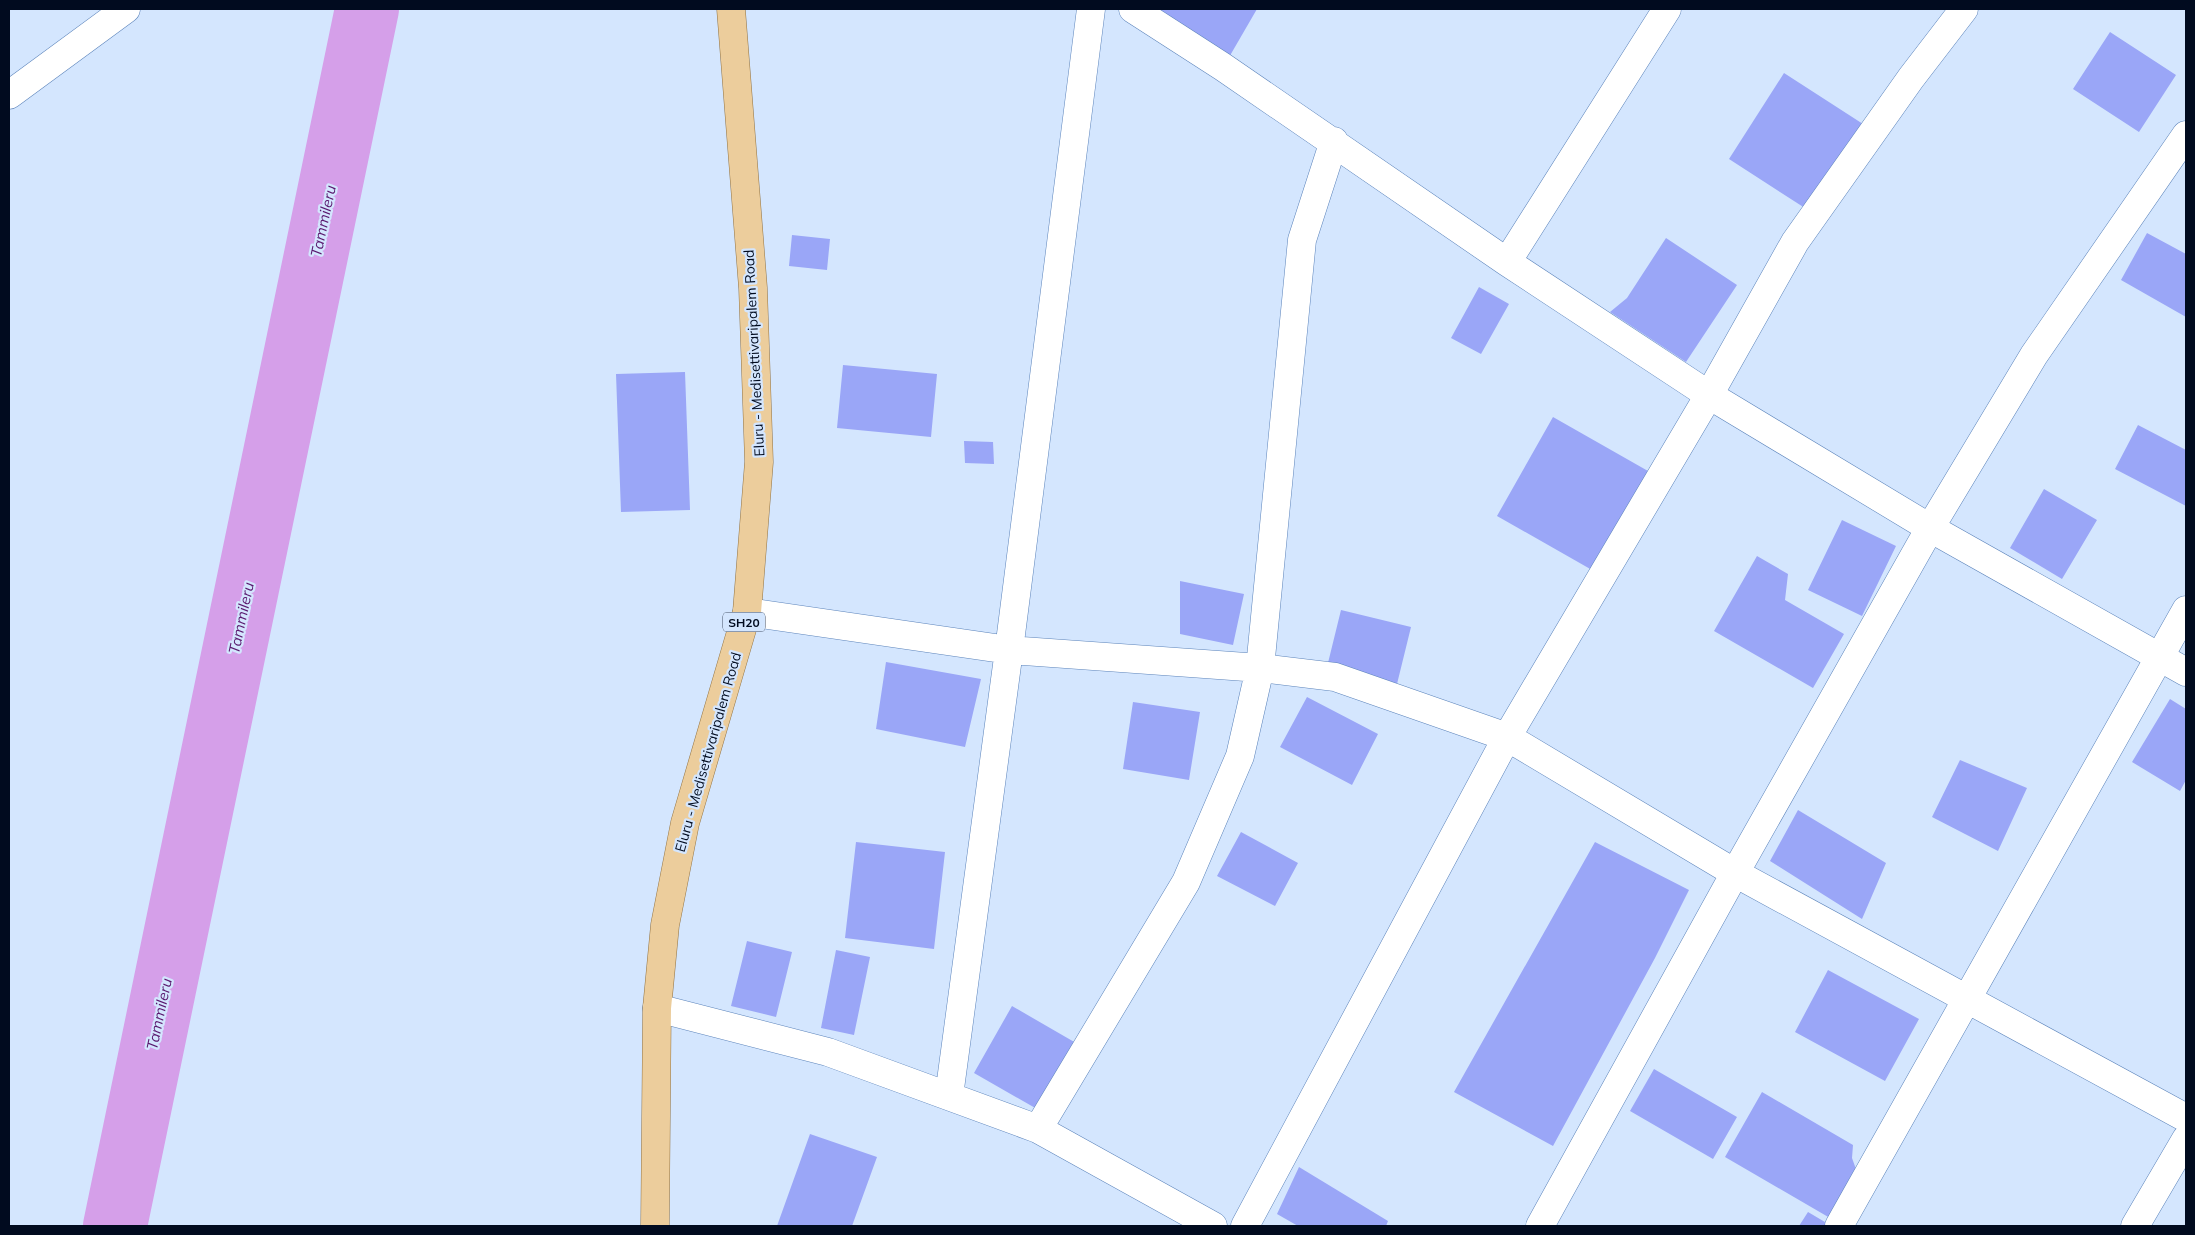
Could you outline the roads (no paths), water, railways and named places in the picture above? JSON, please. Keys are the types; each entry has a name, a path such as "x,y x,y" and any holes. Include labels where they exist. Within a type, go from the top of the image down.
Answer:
{"main road":[{"name":"Eluru - Medisettivaripalem Road","path":"655,1226 657,1008 665,925 685,823 747,612 759,462 753,288 731,9"}],"street":[{"path":"9,95 126,9"},
{"path":"948,1096 1010,650 1091,9"},
{"path":"1133,9 1334,141 1507,262 1709,395 1930,528 2186,672"},
{"path":"1507,262 1667,9"},
{"path":"1245,1226 1507,736 1709,395 1795,242 1911,78 1964,9"},
{"path":"1540,1226 1735,873 1930,528 2034,356 2186,135"},
{"path":"1038,1129 1186,882 1240,756 1260,668 1302,240 1334,141"},
{"path":"1838,1226 2186,610"},
{"path":"747,612 1010,650 1260,668 1335,677 1507,736 1735,873 2186,1118"},
{"path":"657,1008 828,1052 1038,1129 1213,1226"},
{"path":"2134,1226 2186,1139"}],"waterway":[{"name":"Tammileru","path":"115,1226 367,9"}]}
